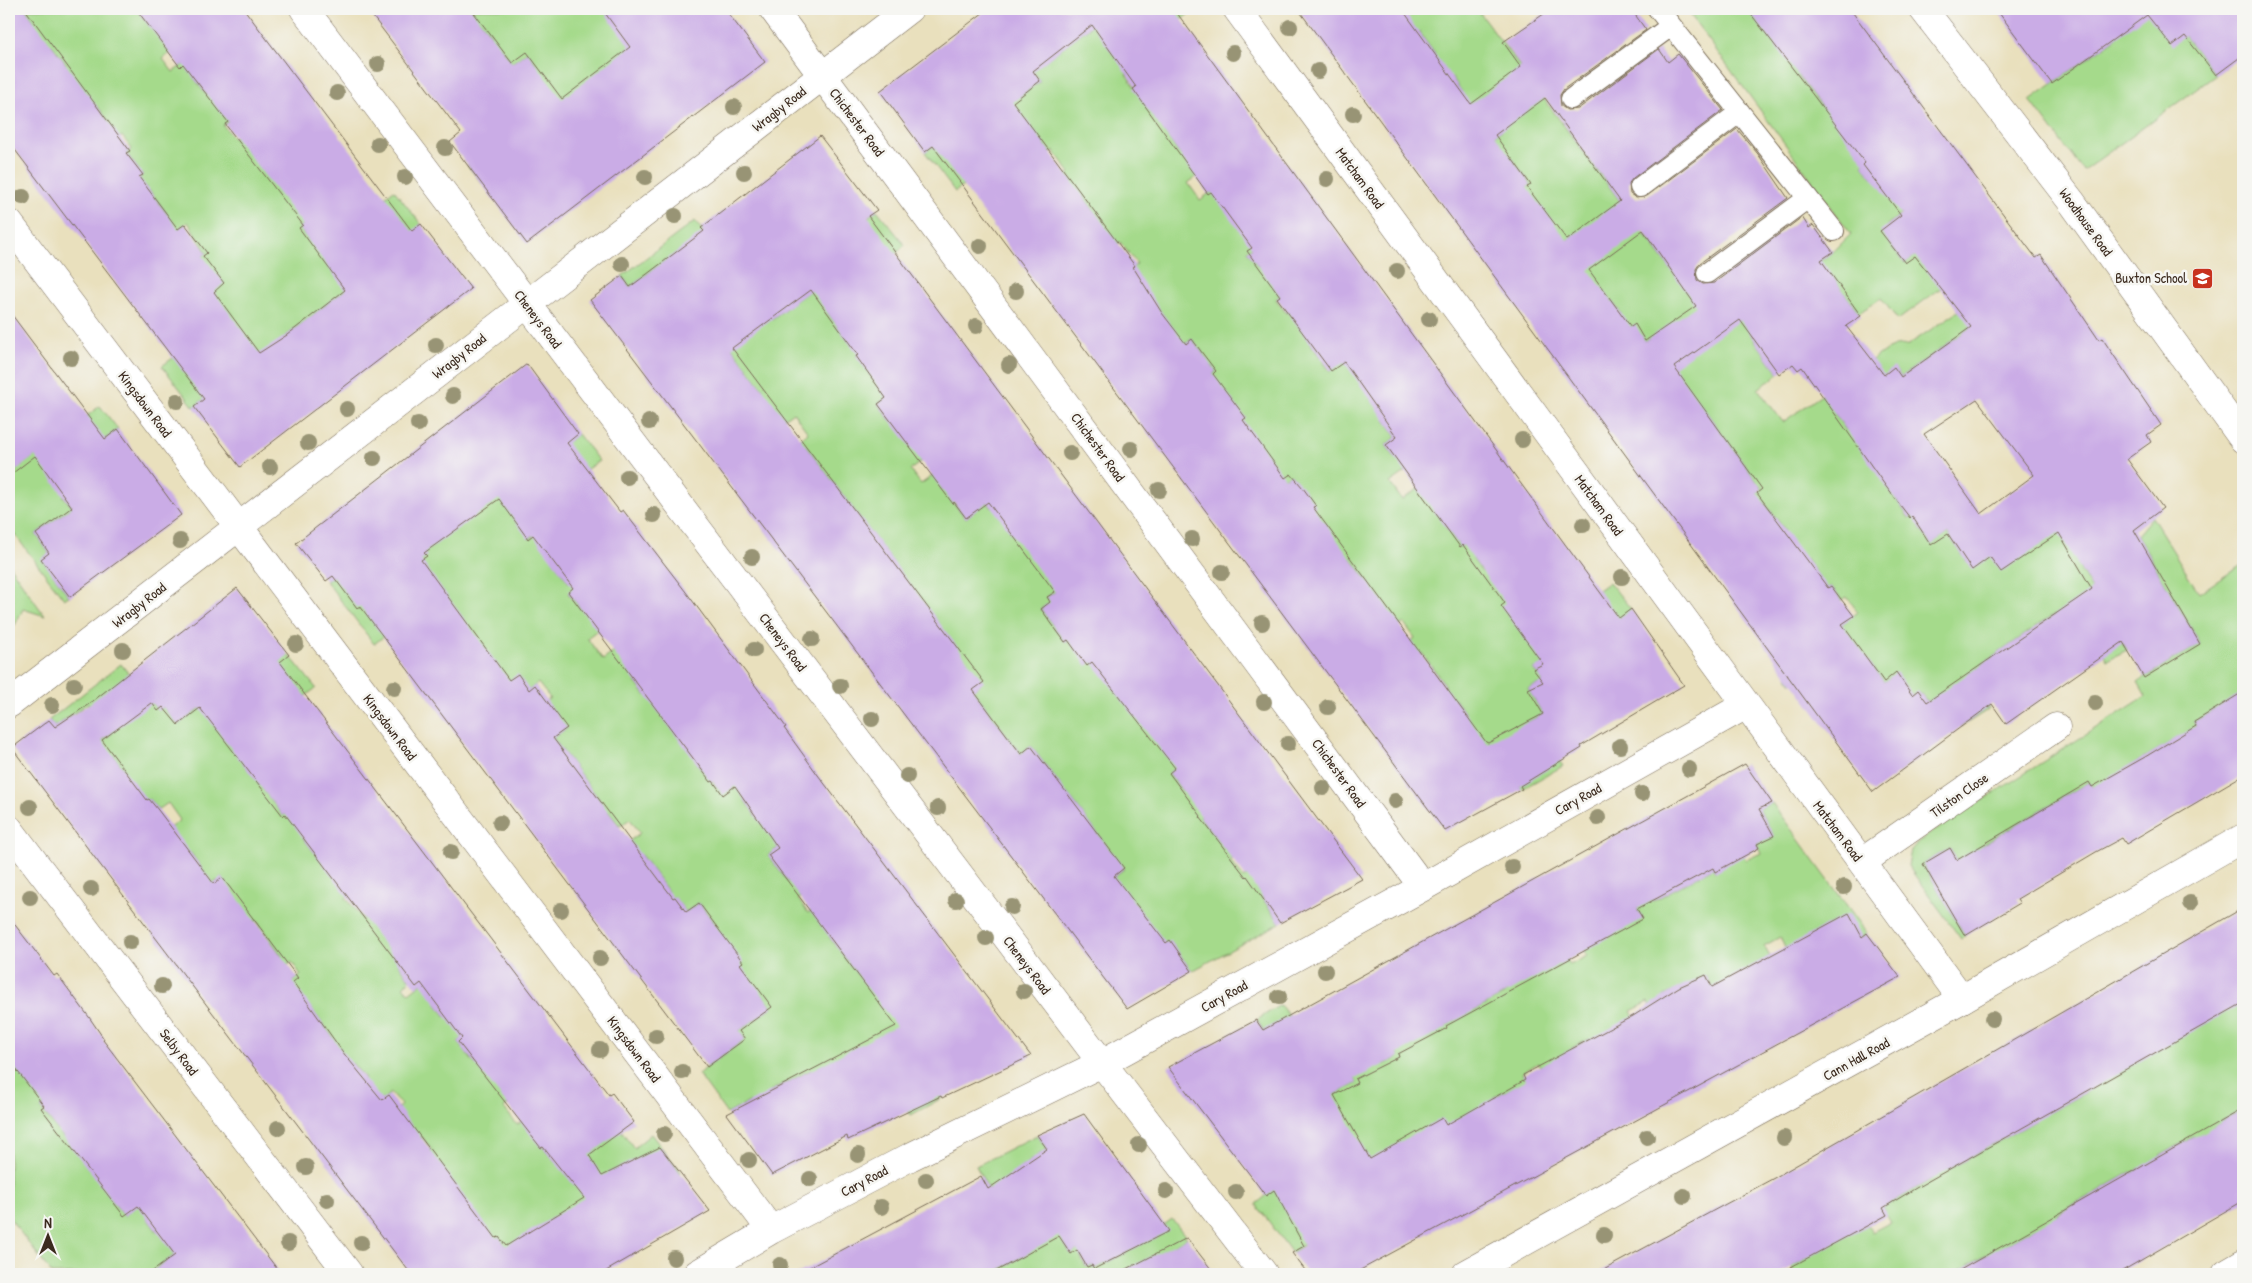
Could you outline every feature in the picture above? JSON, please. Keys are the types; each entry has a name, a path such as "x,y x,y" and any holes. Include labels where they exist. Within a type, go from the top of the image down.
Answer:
{"street":[{"name":"Cheneys Road","path":"304,9 1264,1274"},
{"name":"Chichester Road","path":"773,9 1423,887"},
{"name":"Wragby Road","path":"9,704 909,9"},
{"name":"Matcham Road","path":"1237,9 1962,1000"},
{"name":"Woodhouse Road","path":"1923,9 2071,201 2243,439"},
{"name":"Kingsdown Road","path":"9,223 771,1230"},
{"name":"Cary Road","path":"697,1274 771,1230 910,1157 1102,1063 1423,887 1746,705"},
{"name":"Tilston Close","path":"1862,862 2056,727"},
{"name":"Selby Road","path":"9,830 349,1274"},
{"name":"Cann Hall Road","path":"1466,1274 1962,1000 2243,838"},
{"path":"2226,1274 2243,1264"}],"lane":[{"path":"1658,9 1834,231"},
{"path":"1571,99 1671,26"},
{"path":"1640,187 1740,112"},
{"path":"1707,273 1808,198"}],"green space":[{"path":"25,9 136,9 151,28 164,12 184,9 188,13 170,53 163,59 173,72 210,44 221,57 194,78 206,94 255,101 223,125 233,138 244,130 311,219 299,228 310,242 349,225 394,190 421,224 401,247 194,407 162,366 211,330 214,291 223,283 172,279 207,253 188,222 151,249 140,234 167,214 146,186 111,198 143,175 126,153 132,149 122,136 85,163 109,122 99,108 51,77 66,64 52,45 35,56 28,26 34,21"},
{"path":"436,9 602,9 606,14 613,9 681,9 482,184 467,165 496,142 536,64 527,52 512,63 500,47 494,51 490,33 479,20 430,13"},
{"path":"1079,9 1100,9 1105,15 1114,9 1191,9 1193,11 1146,45 1126,74 1177,151 1199,175 1188,183 1200,200 1217,188 1277,229 1247,251 1258,266 1310,273 1276,299 1286,313 1341,314 1307,339 1330,371 1363,347 1407,404 1385,420 1397,437 1386,445 1395,458 1438,449 1390,483 1402,500 1431,480 1438,516 1460,547 1493,523 1504,537 1473,559 1482,572 1491,566 1562,616 1609,582 1631,609 1625,635 1533,669 1543,682 1528,689 1543,714 1528,722 1563,766 1522,789 1487,742 1455,765 1464,712 1454,698 1422,721 1438,692 1446,686 1422,653 1410,661 1380,665 1415,638 1404,623 1398,627 1364,583 1367,580 1352,559 1280,531 1315,506 1291,474 1256,500 1181,397 1216,372 1192,339 1157,365 1173,329 1135,276 1102,290 1137,264 1120,242 1117,244 1084,197 1034,199 1070,173 1054,151 1051,153 1042,141 1002,157 955,192 925,152 989,103 1021,96 1040,81 1032,71 1091,26"},
{"path":"1394,9 1477,9 1719,334 1833,252 1851,234 1686,9 1747,9 1755,19 1769,9 1790,9 1825,54 1798,76 1820,105 1892,142 1863,165 1872,177 1928,193 1887,225 1892,247 1905,263 1952,227 1941,288 1898,320 1881,298 1859,313 1831,275 1750,334 1779,374 1758,389 1783,422 1886,350 1895,346 1908,345 1985,293 2003,304 1901,377 1894,368 1834,413 1846,430 1864,418 1896,499 1909,518 1924,508 1932,519 1919,527 1931,544 1948,534 1972,569 2056,508 2081,571 2127,650 2107,660 2078,609 2053,615 1967,675 1989,709 1961,727 1950,713 1935,712 1919,691 1912,695 1896,673 1884,682 1852,639 1792,683 1788,677 1825,650 1819,641 1858,612 1847,597 1842,600 1831,586 1796,611 1822,581 1806,558 1801,562 1753,553 1785,530 1764,502 1733,525 1726,515 1762,489 1704,409 1668,435 1652,337 1645,341 1634,325 1604,347 1621,313 1609,298 1572,304 1577,233 1540,260 1501,207 1531,184 1506,151 1465,157 1502,130 1479,99 1442,126 1433,114 1462,92 1452,77 1443,83 1405,76 1435,54 1419,32 1369,28"},
{"path":"2111,9 2170,9 2154,22 2185,36 2216,75 2083,171 2030,100 2116,38 2114,13"},
{"path":"877,210 905,245 862,287 827,312 850,343 893,329 856,356 903,385 878,404 890,420 930,455 910,470 921,484 978,443 941,488 966,518 987,502 992,508 1014,492 1058,590 1047,597 1051,602 1041,609 1065,642 1089,624 1092,662 1204,746 1169,773 1182,791 1236,789 1200,817 1225,849 1269,832 1230,861 1244,878 1260,866 1275,887 1262,898 1280,923 1192,971 1170,941 1165,944 1135,903 1092,892 1124,869 1067,793 1030,812 1062,787 1031,746 1021,754 973,690 983,682 806,446 766,465 808,433 793,412 785,418 729,415 763,389 666,260 630,287 622,276 695,221 772,319 813,288 859,224"},
{"path":"100,406 118,429 104,440 102,468 63,496 72,507 36,534 49,553 42,559 69,596 64,599 9,527 9,470 12,473"},
{"path":"578,434 599,461 587,469 529,539 562,514 554,562 569,583 602,566 568,593 581,609 584,607 631,605 587,638 603,660 628,641 670,657 635,682 646,696 662,684 698,765 723,794 756,770 767,785 745,801 756,816 801,831 768,855 788,882 833,872 798,899 808,913 813,909 843,926 829,937 859,976 893,951 942,1098 911,1115 886,1081 811,1070 770,1091 783,1117 749,1102 727,1114 698,1074 745,1039 739,1031 772,1007 760,992 680,952 716,925 699,903 686,912 674,897 651,913 668,891 641,855 619,870 608,857 640,833 630,819 620,826 607,810 584,826 602,803 553,738 567,728 532,711 550,698 538,683 529,690 487,697 421,609 374,644 326,581 333,576 413,566 426,556 415,541 441,540"},
{"path":"2152,517 2199,593 2243,564 2243,693 2194,722 2196,727 2093,788 2089,782 1985,843 1960,864 1950,848 1923,864 1965,936 1961,939 1908,866 1911,850 1919,841 2146,696 2138,682 2200,644 2137,535"},
{"path":"9,565 45,616 23,609 15,625 9,624"},
{"path":"289,655 316,688 234,751 283,816 295,807 335,812 303,838 317,856 358,888 346,898 363,919 396,893 431,938 398,963 410,980 403,986 409,993 428,978 436,1003 446,1017 453,1011 470,1032 458,1042 474,1063 517,1098 504,1108 517,1125 552,1098 543,1147 558,1165 615,1122 634,1148 651,1134 681,1172 550,1219 583,1274 544,1274 541,1270 536,1274 528,1274 515,1258 492,1274 481,1274 510,1252 499,1237 495,1239 428,1153 432,1150 422,1137 388,1163 398,1108 401,1105 391,1093 354,1120 359,1083 365,1078 352,1063 347,1066 331,1035 292,983 301,975 292,962 255,989 249,980 282,956 256,920 244,928 222,877 190,902 180,889 203,870 191,853 147,845 180,820 168,803 158,810 149,799 124,817 123,768 114,756 80,758 112,733 88,703 55,727 49,720 121,664 158,711 163,707 178,725 207,703 274,666"},
{"path":"1772,803 1867,933 1862,937 1785,948 1780,937 1764,946 1783,981 1726,1013 1706,975 1664,996 1685,1034 1671,1042 1649,1002 1631,1011 1641,1030 1597,1055 1589,1039 1572,1048 1592,1087 1541,1067 1538,1063 1522,1073 1532,1091 1530,1122 1512,1088 1494,1097 1500,1108 1292,1253 1256,1204 1266,1196 1265,1033 1257,1020 1280,1005 1289,1016 1334,1095 1357,1083 1347,1065 1385,1064 1399,1057 1395,1048 1446,1026 1461,1017 1456,977 1474,1011 1507,993 1488,960 1549,926 1570,965 1587,956 1578,940 1643,919 1624,885 1653,901 1713,868 1715,872 1728,827 1746,860 1761,853 1757,844 1773,835 1759,809"},
{"path":"2234,966 2243,983 2243,1109 2212,1127 2228,1155 2193,1137 2160,1156 2176,1183 2155,1196 2139,1168 2057,1214 2074,1243 2036,1227 2006,1244 2023,1274 1999,1274 1987,1254 1956,1272 1957,1274 1794,1274 1791,1267 1806,1259 1803,1253 1864,1218 1872,1232 1891,1222 1883,1208 1932,1179 1915,1149 1931,1140 1948,1170 2036,1120 2032,1082 2050,1112 2086,1092"},
{"path":"33,1026 44,1106 41,1109 63,1137 68,1134 119,1196 112,1201 124,1216 158,1190 167,1202 147,1218 158,1233 196,1239 149,1274 52,1274 9,1217 9,1045"},
{"path":"1037,1135 1047,1149 1021,1167 1071,1254 1086,1243 1080,1256 1086,1267 1092,1265 1094,1269 1126,1253 1172,1219 1187,1238 1174,1245 1160,1271 1161,1274 968,1274 964,1267 990,1253 1000,1269 1025,1255 976,1166"}],"building":[{"path":"9,9 25,9 130,151 126,153 143,175 139,177 178,229 185,224 207,253 203,256 224,283 214,292 259,353 287,335 345,290 299,228 303,225 225,124 228,122 183,64 180,67 136,9 244,9 412,231 421,224 471,289 240,467 194,407 204,399 9,142"},
{"path":"367,9 471,9 512,63 527,52 562,99 630,47 602,9 725,9 765,62 527,244 450,142 461,133"},
{"path":"988,9 1174,9 1619,618 1631,609 1684,685 1581,746 1582,748 1520,786 1522,789 1445,831 933,146 925,152 880,91","holes":["1092,25 1136,87 1133,89 1208,194 1211,192 1252,248 1247,251 1280,296 1277,298 1331,371 1344,362 1397,437 1386,445 1460,547 1463,545 1505,603 1501,606 1543,664 1533,669 1543,682 1528,689 1543,714 1488,743 1486,742 1313,507 1316,506 1303,488 1291,474 1285,478 1243,420 1246,418 1213,374 1216,371 1192,339 1186,344 1162,313 1133,267 1135,266 1013,102 1040,81 1033,71"]},
{"path":"1298,9 1402,9 1471,104 1521,67 1503,42 1551,9 1631,9 1646,30 1564,89 1560,95 1561,106 1567,110 1578,109 1659,49 1668,62 1678,54 1723,110 1633,178 1629,183 1630,194 1636,198 1647,196 1737,129 1758,154 1788,198 1700,263 1696,269 1697,280 1703,284 1714,283 1802,217 1809,228 1813,225 1833,252 1821,260 1861,316 1846,326 1884,375 1894,367 1901,377 1971,327 1915,256 1905,263 1880,231 1901,215 1863,165 1865,163 1747,9 1850,9 2036,258 2041,255 2099,340 2102,338 2161,425 2147,435 2151,442 2127,459 2163,508 2134,530 2200,644 2144,678 2123,642 2006,724 1992,704 1873,792","holes":["1545,98 1620,201 1567,240 1527,187 1531,185 1495,135","1643,230 1696,306 1645,341 1635,324 1631,327 1589,270","1740,320 1779,374 1793,364 1798,370 1802,367 1887,488 1910,518 1912,516 1931,545 1948,534 1972,570 1990,557 2001,572 2059,533 2092,589 1927,702 1918,690 1912,695 1896,672 1884,682 1842,624 1854,616 1831,586 1828,588 1757,493 1762,489 1674,367","1977,399 2034,475 1981,514 1924,434"]},
{"path":"1996,9 2243,9 2243,55 2216,75 2185,36 2172,46 2147,15 2052,84"},
{"path":"820,136 877,210 868,216 1362,879 1280,923 1169,773 1175,768 1092,662 1087,666 1068,640 1065,642 1041,609 1050,602 1047,597 1055,592 988,502 966,518 954,502 953,504 878,404 886,398 856,356 858,355 811,290 732,348 984,682 973,690 1021,754 1031,746 1124,868 1114,876 1166,943 1170,940 1192,971 1127,1009 590,300 622,276 630,287 704,231 701,228"},
{"path":"9,311 105,439 118,429 181,515 70,597 41,559 49,553 36,534 72,507 35,456 9,476"},
{"path":"527,364 578,434 567,443 620,512 623,510 689,596 786,727 784,728 818,775 1031,1056 848,1140 847,1136 772,1175 727,1114 896,1026 768,855 778,848 735,786 723,795 713,781 711,782 568,592 573,588 533,535 528,539 499,499 424,553 427,556 421,560 509,680 518,674 529,690 535,685 567,728 553,738 673,898 675,897 686,912 699,903 743,962 740,964 772,1007 739,1031 745,1039 707,1067 360,606 357,608 333,576 326,581 296,543"},
{"path":"237,588 289,655 280,662 609,1095 612,1093 634,1122 589,1155 602,1176 660,1147 710,1211 601,1274 411,1274 12,748 49,720 55,727 89,704","holes":["152,703 158,711 163,707 178,725 200,708 283,816 285,814 416,987 421,983 462,1038 458,1042 541,1148 543,1147 584,1198 506,1246 499,1237 496,1238 389,1095 382,1100 345,1055 293,982 298,978 222,877 214,884 102,740"]},
{"path":"2243,692 2243,775 2126,844 2122,838 2096,852 2017,899 2020,903 1965,936 1923,864 1950,848 1957,860 2089,782 2092,787 2145,757 2196,726 2194,722"},
{"path":"1745,764 1772,803 1759,809 1774,836 1757,844 1759,848 1715,872 1713,868 1637,909 1643,919 1446,1026 1447,1028 1398,1054 1399,1057 1355,1079 1357,1083 1334,1095 1370,1159 1442,1118 1446,1125 1525,1080 1523,1075 1633,1016 1679,987 1706,975 1712,987 1849,913 1862,937 1867,933 1900,977 1353,1274 1308,1274 1292,1253 1304,1246 1274,1190 1266,1196 1168,1067 1256,1020 1263,1030"},
{"path":"2243,908 2243,1003 1916,1188 1883,1208 1887,1215 1778,1274 1596,1274 1774,1178"},
{"path":"9,917 54,976 57,974 89,1017 103,1040 281,1274 149,1274 175,1255 138,1206 124,1216 41,1108 44,1106 9,1060"},
{"path":"2243,1109 2243,1201 2117,1274 1953,1274"},
{"path":"1084,1114 1169,1231 1094,1269 1092,1265 1087,1267 1077,1250 1071,1254 1059,1236 991,1274 797,1274 981,1176 988,1189 1047,1149 1037,1135"},
{"path":"1187,1238 1215,1274 1117,1274"}],"place":[{"name":"Buxton School","path":"2203,278"}]}
